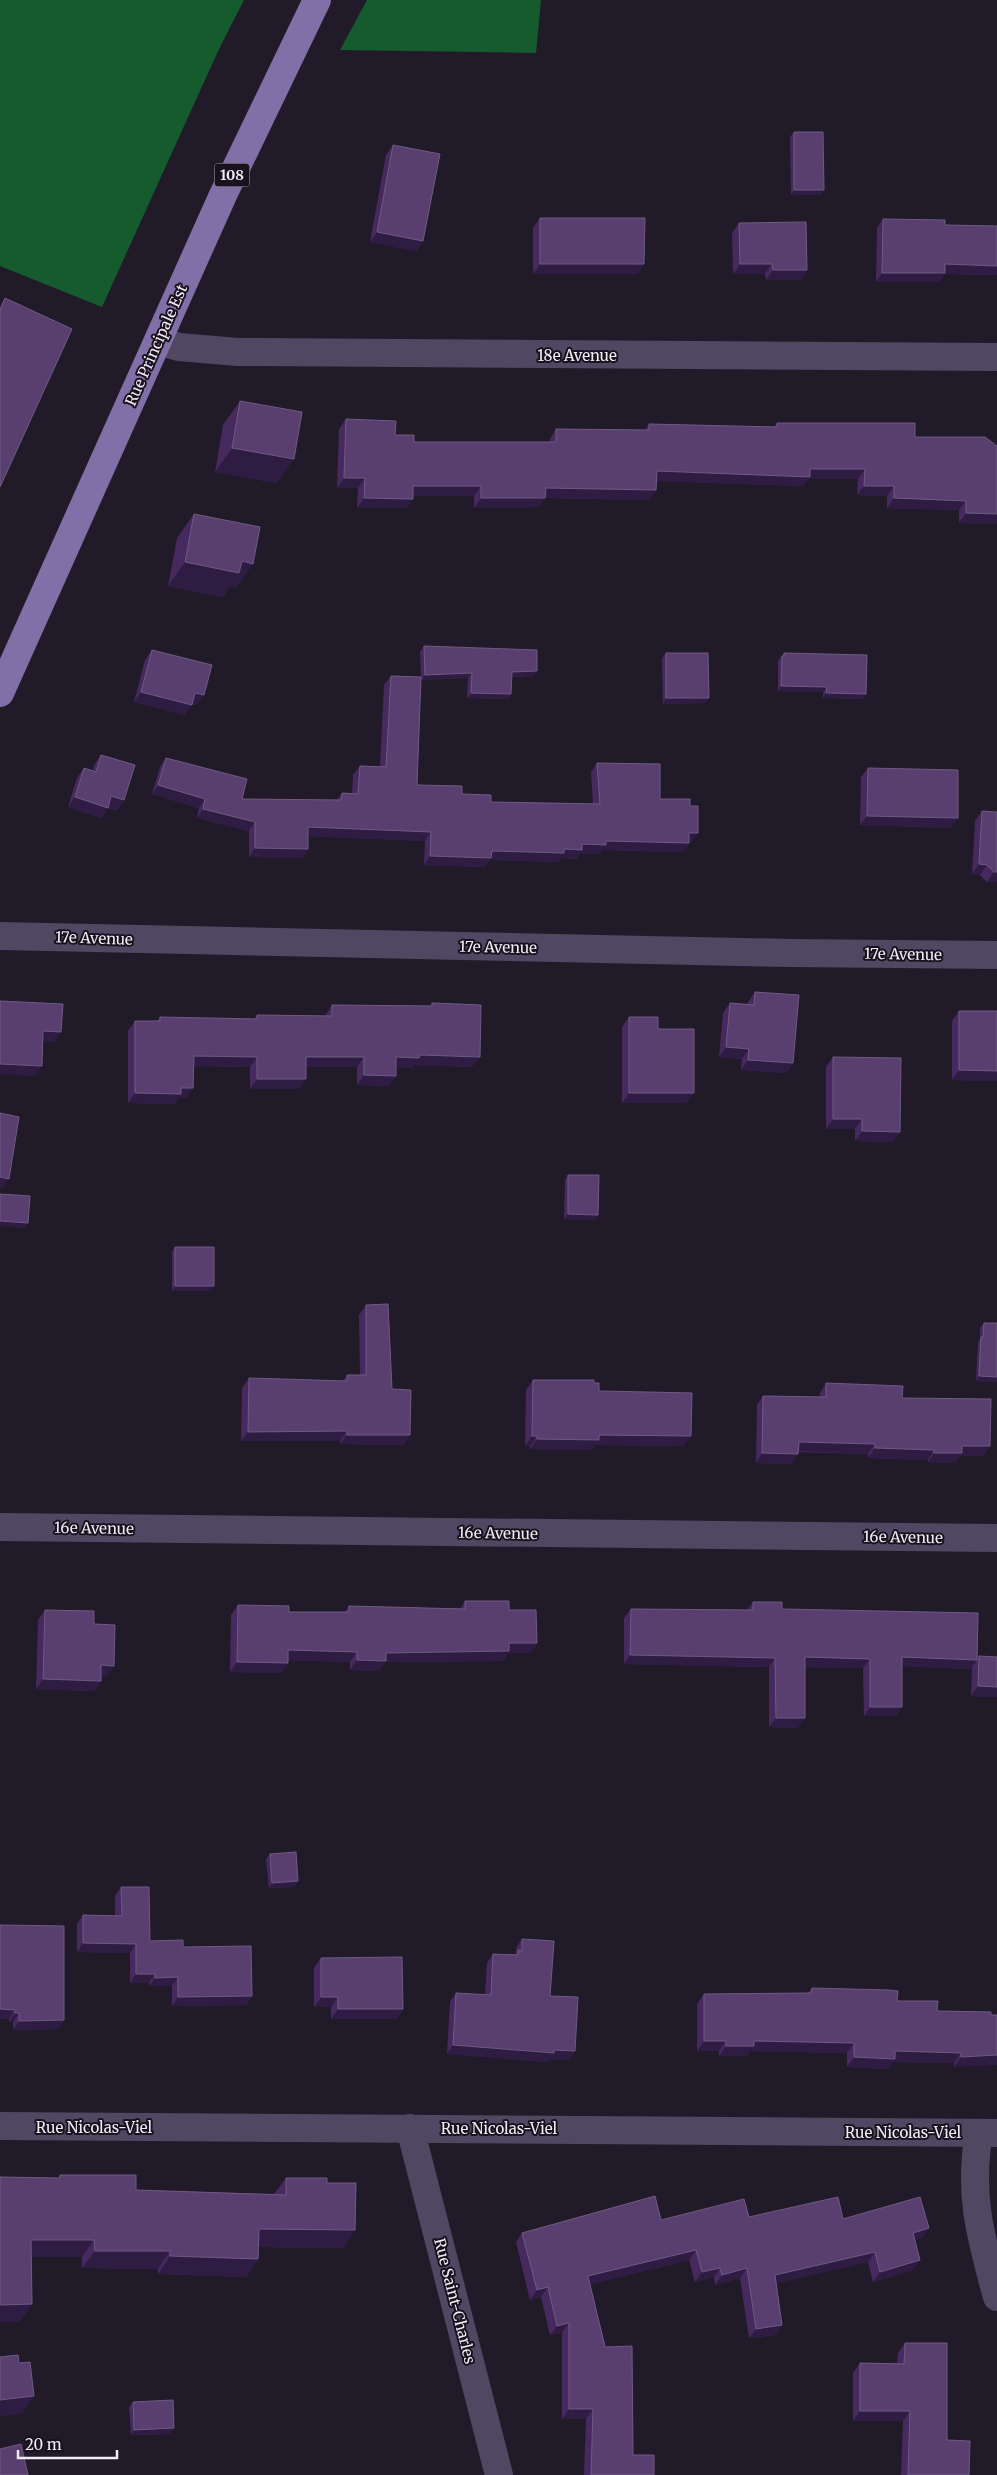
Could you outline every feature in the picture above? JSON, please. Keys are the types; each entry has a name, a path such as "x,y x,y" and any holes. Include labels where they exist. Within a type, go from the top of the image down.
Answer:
{"main road":[{"name":"Rue Principale Est","path":"0,693 223,195 317,0"}],"street":[{"name":"18e Avenue","path":"158,341 179,348 238,352 997,357"},
{"name":"17e Avenue","path":"0,936 781,953 997,955"},
{"name":"16e Avenue","path":"0,1527 997,1538"},
{"name":"Rue Nicolas-Viel","path":"0,2126 988,2133"},
{"name":"Rue Saint-Charles","path":"410,2128 499,2475"},
{"path":"988,2133 976,2152 974,2199 978,2227 997,2297"}],"green space":[{"path":"0,0 244,0 219,49 102,307 0,266"},
{"path":"367,0 541,0 536,53 340,50"}],"building":[{"path":"794,132 823,132 824,190 794,190"},
{"path":"393,145 440,154 423,241 377,232"},
{"path":"540,218 645,218 644,264 540,264"},
{"path":"883,219 945,220 945,225 997,226 997,266 945,264 945,273 882,273"},
{"path":"806,222 807,270 773,270 772,264 740,264 739,223"},
{"path":"5,298 72,329 0,487 0,309"},
{"path":"240,401 302,412 294,459 232,448"},
{"path":"346,419 396,421 395,435 414,435 414,442 556,442 556,429 649,430 649,424 777,427 777,423 915,423 915,437 985,437 997,446 997,514 966,513 966,501 894,498 894,486 864,486 865,469 810,469 810,477 657,471 656,490 546,488 545,498 481,498 481,486 413,486 413,499 364,498 365,478 344,478"},
{"path":"194,514 260,527 253,564 242,561 239,573 185,562"},
{"path":"424,646 537,650 537,671 512,672 511,694 471,693 472,673 425,675"},
{"path":"152,650 212,665 204,695 195,693 192,705 141,692"},
{"path":"666,653 708,653 709,698 666,698"},
{"path":"784,653 867,655 866,694 826,693 827,687 781,686 782,656 784,656"},
{"path":"391,676 421,677 417,785 462,786 462,794 491,795 491,802 600,804 597,763 660,764 660,799 690,799 690,806 698,806 698,833 689,833 689,843 606,841 606,845 582,844 582,850 564,849 564,853 492,851 491,858 430,856 431,832 308,827 308,849 255,848 255,822 203,809 205,799 158,785 166,758 247,779 242,799 341,800 342,793 358,794 360,766 386,767"},
{"path":"101,755 135,765 124,800 111,796 108,808 75,797 84,768 96,772"},
{"path":"868,768 958,770 958,818 867,816"},
{"path":"982,811 997,812 997,872 994,872 987,865 979,864"},
{"path":"755,992 799,995 793,1063 748,1060 749,1049 726,1047 730,1003 754,1005"},
{"path":"0,1001 63,1004 61,1032 43,1031 42,1066 0,1064"},
{"path":"432,1003 481,1005 480,1057 420,1055 419,1058 396,1057 396,1076 364,1075 364,1057 306,1057 306,1079 257,1079 257,1057 194,1056 193,1088 181,1088 181,1094 135,1093 135,1021 160,1021 160,1017 257,1019 257,1015 332,1016 332,1005 432,1006"},
{"path":"959,1011 997,1011 997,1071 959,1070"},
{"path":"629,1017 658,1017 658,1029 694,1029 694,1093 629,1093"},
{"path":"833,1057 901,1058 900,1132 862,1131 862,1119 833,1119"},
{"path":"0,1113 19,1117 9,1179 0,1177"},
{"path":"568,1175 599,1175 598,1215 568,1214"},
{"path":"0,1194 30,1196 28,1223 0,1221"},
{"path":"175,1247 214,1247 214,1286 175,1286"},
{"path":"388,1304 392,1389 411,1390 410,1435 347,1435 347,1431 248,1432 249,1378 347,1381 347,1375 366,1375 366,1305"},
{"path":"984,1323 997,1323 997,1377 979,1376 981,1337 983,1337"},
{"path":"533,1380 594,1380 594,1383 599,1383 599,1391 692,1393 691,1436 599,1435 599,1440 537,1439 537,1436 532,1436"},
{"path":"826,1383 903,1386 902,1398 991,1399 990,1446 962,1446 962,1453 934,1453 934,1450 875,1448 875,1444 799,1442 798,1454 762,1453 763,1396 826,1397"},
{"path":"465,1601 509,1601 509,1610 536,1610 537,1643 509,1643 509,1651 386,1653 386,1661 357,1660 357,1652 288,1650 288,1663 237,1662 238,1605 289,1606 289,1612 349,1612 349,1606 465,1609"},
{"path":"753,1602 782,1602 782,1609 978,1613 977,1660 902,1657 902,1707 870,1707 870,1659 805,1657 805,1718 776,1718 775,1658 630,1655 631,1609 753,1610"},
{"path":"45,1610 94,1611 94,1624 115,1625 114,1666 101,1665 101,1681 43,1679"},
{"path":"979,1656 997,1657 997,1687 978,1686"},
{"path":"296,1852 298,1881 272,1883 270,1854"},
{"path":"121,1887 149,1887 150,1941 183,1940 183,1947 251,1946 252,1996 178,1997 178,1977 155,1978 155,1974 136,1974 136,1944 83,1943 83,1915 122,1916"},
{"path":"0,1925 64,1926 64,2020 19,2021 19,2013 15,2013 15,2010 0,2009"},
{"path":"522,1939 554,1941 550,1996 578,1997 575,2051 554,2050 554,2053 453,2045 456,1993 491,1995 493,1954 518,1955 518,1950 522,1951"},
{"path":"402,1957 403,2009 338,2009 338,1997 321,1997 321,1958"},
{"path":"812,1988 898,1991 897,2001 938,2001 937,2011 991,2012 991,2015 997,2015 997,2055 961,2057 961,2053 895,2051 895,2059 854,2057 854,2043 754,2041 754,2046 726,2046 726,2041 704,2041 704,1994 811,1993"},
{"path":"60,2175 136,2175 136,2190 286,2195 286,2178 327,2178 327,2183 356,2183 355,2230 259,2229 258,2259 170,2256 170,2251 95,2251 94,2240 31,2240 32,2304 0,2305 0,2177 60,2178"},
{"path":"655,2196 661,2220 744,2199 749,2217 838,2197 843,2219 920,2197 929,2228 913,2233 920,2260 880,2272 875,2252 775,2275 782,2325 756,2329 747,2268 722,2275 720,2268 702,2272 696,2250 588,2276 605,2347 632,2346 633,2455 654,2455 654,2475 591,2475 593,2409 569,2409 569,2323 557,2326 548,2287 537,2290 522,2233"},
{"path":"905,2343 947,2343 947,2440 970,2441 969,2475 908,2475 910,2411 860,2411 860,2363 904,2364"},
{"path":"18,2355 19,2363 30,2362 34,2396 0,2400 0,2357"},
{"path":"173,2400 174,2428 134,2430 133,2402"},
{"path":"21,2444 28,2475 0,2475 0,2449"}]}
